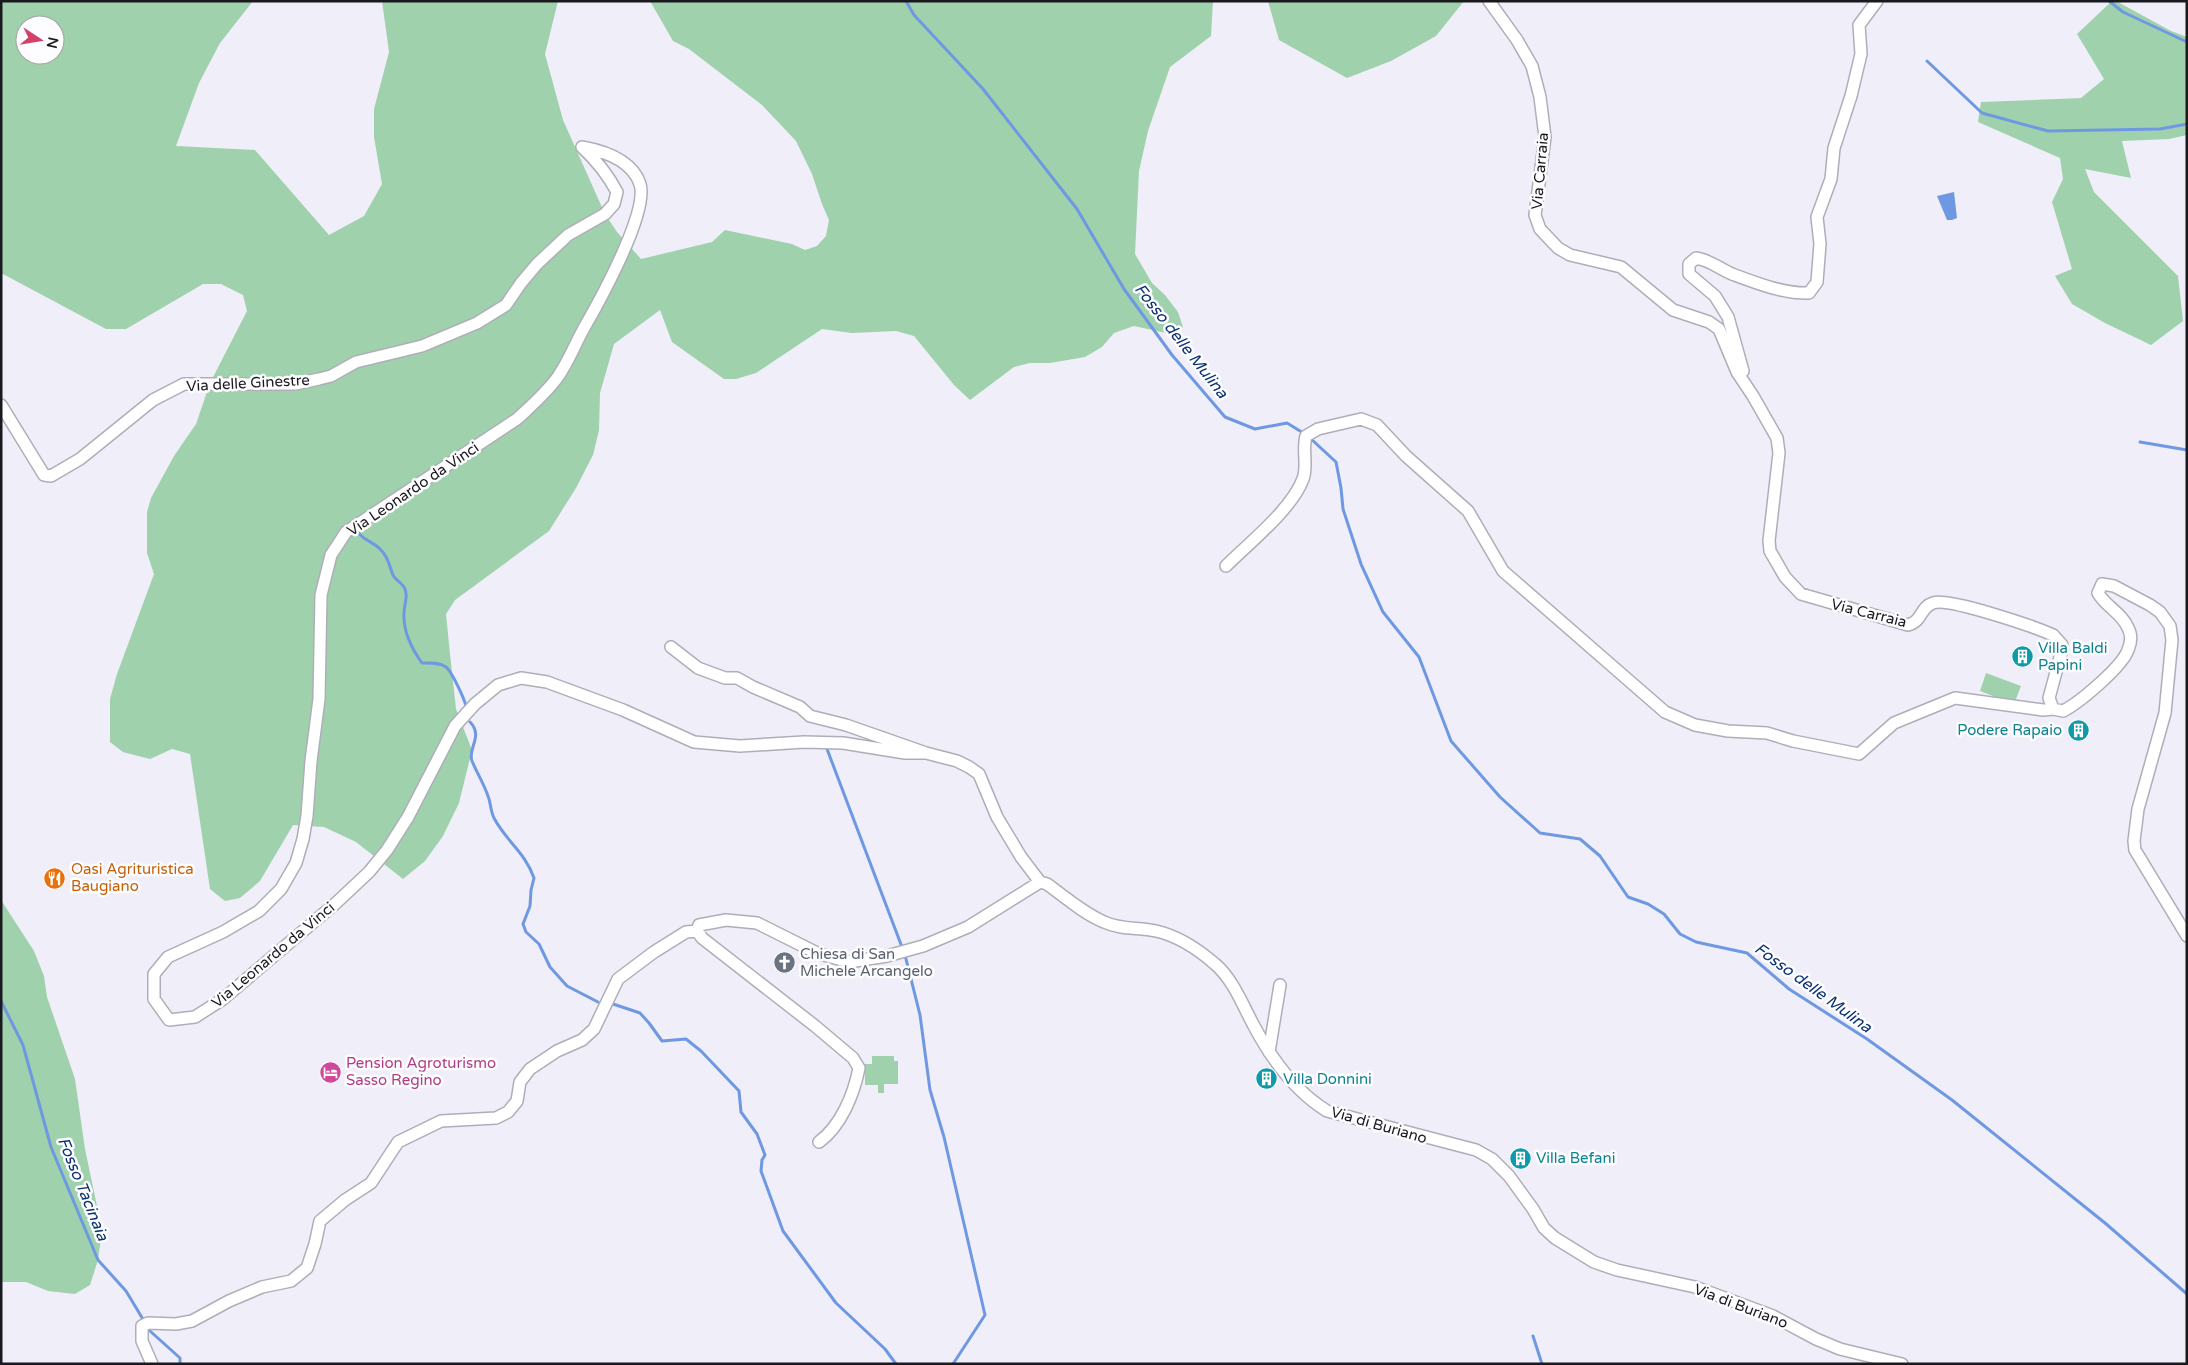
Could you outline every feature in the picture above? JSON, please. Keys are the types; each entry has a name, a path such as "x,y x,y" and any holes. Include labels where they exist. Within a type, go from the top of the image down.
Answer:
{"street":[{"name":"Via Carraia","path":"1489,1 1517,40 1532,66 1540,97 1545,137 1535,215 1540,228 1558,248 1570,255 1621,267 1673,310 1709,322 1719,329 1737,372 1754,396 1777,438 1779,453 1769,541 1770,551 1785,577 1802,594 1908,625 1919,620 1926,607 1932,603 1953,603 2053,635 2062,644 2049,698 2053,709"},
{"path":"1754,396 1750,383 1740,365 1728,317 1715,296 1689,274 1689,264 1696,258 1704,259 1732,273 1794,294 1809,293 1817,282 1820,244 1817,217 1831,179 1834,148 1861,54 1859,25 1878,1"},
{"name":"Via delle Ginestre","path":"1,404 44,475 51,476 80,459 153,400 184,384 295,384 332,376 356,362 422,346 458,332 506,305 537,264 568,235 605,214 614,204 617,192 611,181 595,159 582,146"},
{"name":"Via Leonardo da Vinci","path":"582,146 612,155 630,169 640,185 638,210 635,219 614,273 599,304 558,377 538,400 517,419 346,532 331,555 321,595 320,699 311,761 307,816 296,863 281,888 259,911 223,932 168,957 154,974 154,999 170,1020 195,1017 222,999 336,903 368,872 386,850 408,817 455,726 475,704 498,685 521,678 547,682 623,710 694,742 740,746 804,742 843,743 905,753 926,752"},
{"path":"1226,566 1275,518 1304,478 1303,446 1306,436 1330,426 1361,419 1370,421 1377,425 1406,456 1468,511 1502,571 1666,712 1695,725 1728,731 1767,733 1794,741 1859,754 1894,723 1955,698 2044,710 2063,711 2074,706 2116,667 2128,652 2131,634 2123,618 2098,593 2102,584 2114,586 2143,601 2166,618 2170,626 2172,640 2165,713 2138,809 2134,841 2135,850 2187,936"},
{"path":"670,647 698,668 724,678 737,678 753,688 800,707 810,716 846,725 926,752"},
{"name":"Via di Buriano","path":"926,752 957,761 979,774 997,817 1021,857 1040,882 1104,922 1128,929 1156,931 1175,938 1197,949 1218,966 1269,1052 1311,1101 1327,1111 1476,1150 1492,1159 1521,1192 1544,1228 1555,1238 1594,1262 1617,1270 1695,1287 1773,1316 1816,1339 1840,1349 1902,1364"},
{"path":"697,931 700,925 726,920 757,923 817,953 849,962 887,956 923,946 968,928 1040,882"},
{"path":"697,931 702,938 853,1058 859,1068 848,1103 828,1136 819,1142"},
{"path":"152,1364 142,1341 145,1324 176,1324 192,1321 229,1300 262,1287 291,1281 307,1268 320,1221 345,1200 371,1183 398,1142 441,1122 496,1118 508,1112 517,1101 520,1082 530,1069 558,1051 582,1040 594,1029 618,979 654,952 686,932 697,931"},
{"path":"1269,1052 1280,985"}],"green space":[{"path":"1,1 253,1 220,43 199,83 176,146 255,150 329,235 364,216 382,184 374,137 374,109 389,52 382,1 558,1 545,54 563,120 605,214 617,232 641,259 712,242 725,230 792,244 805,250 817,246 826,236 829,220 812,174 796,141 762,105 689,49 673,41 650,1 1213,1 1211,36 1170,67 1148,131 1139,171 1135,254 1152,283 1165,295 1178,312 1183,327 1171,334 1134,326 1114,333 1102,347 1085,357 1050,363 1030,363 1014,367 970,400 954,385 914,336 896,331 852,333 822,329 756,373 736,379 724,379 672,342 660,310 614,344 600,393 599,430 593,455 576,488 549,531 455,600 446,614 456,709 472,750 459,803 443,836 425,861 403,879 356,842 324,827 293,825 260,881 240,898 225,901 210,889 190,754 172,749 150,759 123,752 110,742 110,699 117,674 154,574 147,553 147,512 151,498 174,456 196,424 210,383 247,311 243,295 221,284 203,284 126,329 106,329 1,273"},
{"path":"1268,1 1464,1 1436,36 1391,61 1347,78 1279,40"},
{"path":"2112,1 2116,1 2171,31 2187,37 2187,135 2169,139 2122,141 2131,178 2085,169 2094,192 2178,276 2183,321 2151,345 2105,323 2072,304 2055,276 2072,269 2052,202 2063,179 2060,158 1978,122 1981,102 2081,98 2104,79 2077,34"},
{"path":"1986,673 2021,686 2014,704 1980,691"},
{"path":"1,900 34,951 44,976 47,997 75,1079 85,1149 102,1230 98,1260 90,1285 75,1294 48,1291 26,1282 1,1282"},
{"path":"872,1056 894,1056 894,1061 898,1061 898,1084 884,1084 884,1093 878,1093 878,1085 865,1085 865,1064 872,1064"}],"water":[{"path":"1954,192 1957,218 1947,220 1937,196"}],"waterway":[{"name":"Fosso delle Mulina","path":"906,1 914,15 983,89 1077,209 1124,289 1172,355 1225,417 1255,429 1287,423 1305,434"},
{"path":"2109,1 2123,12 2187,42"},
{"path":"1927,61 1982,113 2048,131 2160,129 2187,124"},
{"name":"Fosso delle Mulina","path":"1310,438 1336,462 1343,509 1361,564 1383,612 1419,657 1451,741 1500,797 1540,833 1580,839 1600,856 1628,897 1648,904 1664,914 1680,934 1696,942 1747,953 1789,989 1867,1039 1952,1100 2105,1223 2187,1294"},
{"path":"2140,442 2187,450"},
{"path":"358,532 382,551 394,577 404,587 406,596 405,626 409,640 418,658 422,663 446,667 458,685 466,706"},
{"path":"470,722 476,732 471,756 472,761 489,799 493,815 504,833 526,861 534,878 530,906 523,924 526,932 539,944 550,967 567,986 598,1002"},
{"path":"827,749 905,955 920,1015 930,1090 944,1137 985,1315 953,1364"},
{"name":"Fosso Tacinaia","path":"1,1001 23,1045 51,1147 98,1260 126,1291 150,1331 180,1358 180,1364"},
{"path":"613,1004 640,1013 662,1041 686,1039 701,1051 739,1091 741,1112 757,1134 765,1155 762,1160 761,1171 783,1231 836,1303 885,1349 896,1364"},
{"path":"1533,1336 1542,1364"}],"place":[{"name":"Villa Baldi Papini","path":"2022,657"},
{"name":"Podere Rapaio","path":"2078,730"},
{"name":"Oasi Agrituristica Baugiano","path":"55,878"},
{"name":"Chiesa di San Michele Arcangelo","path":"784,963"},
{"name":"Pension Agroturismo Sasso Regino","path":"330,1072"},
{"name":"Villa Donnini","path":"1267,1079"},
{"name":"Villa Befani","path":"1520,1158"}]}
